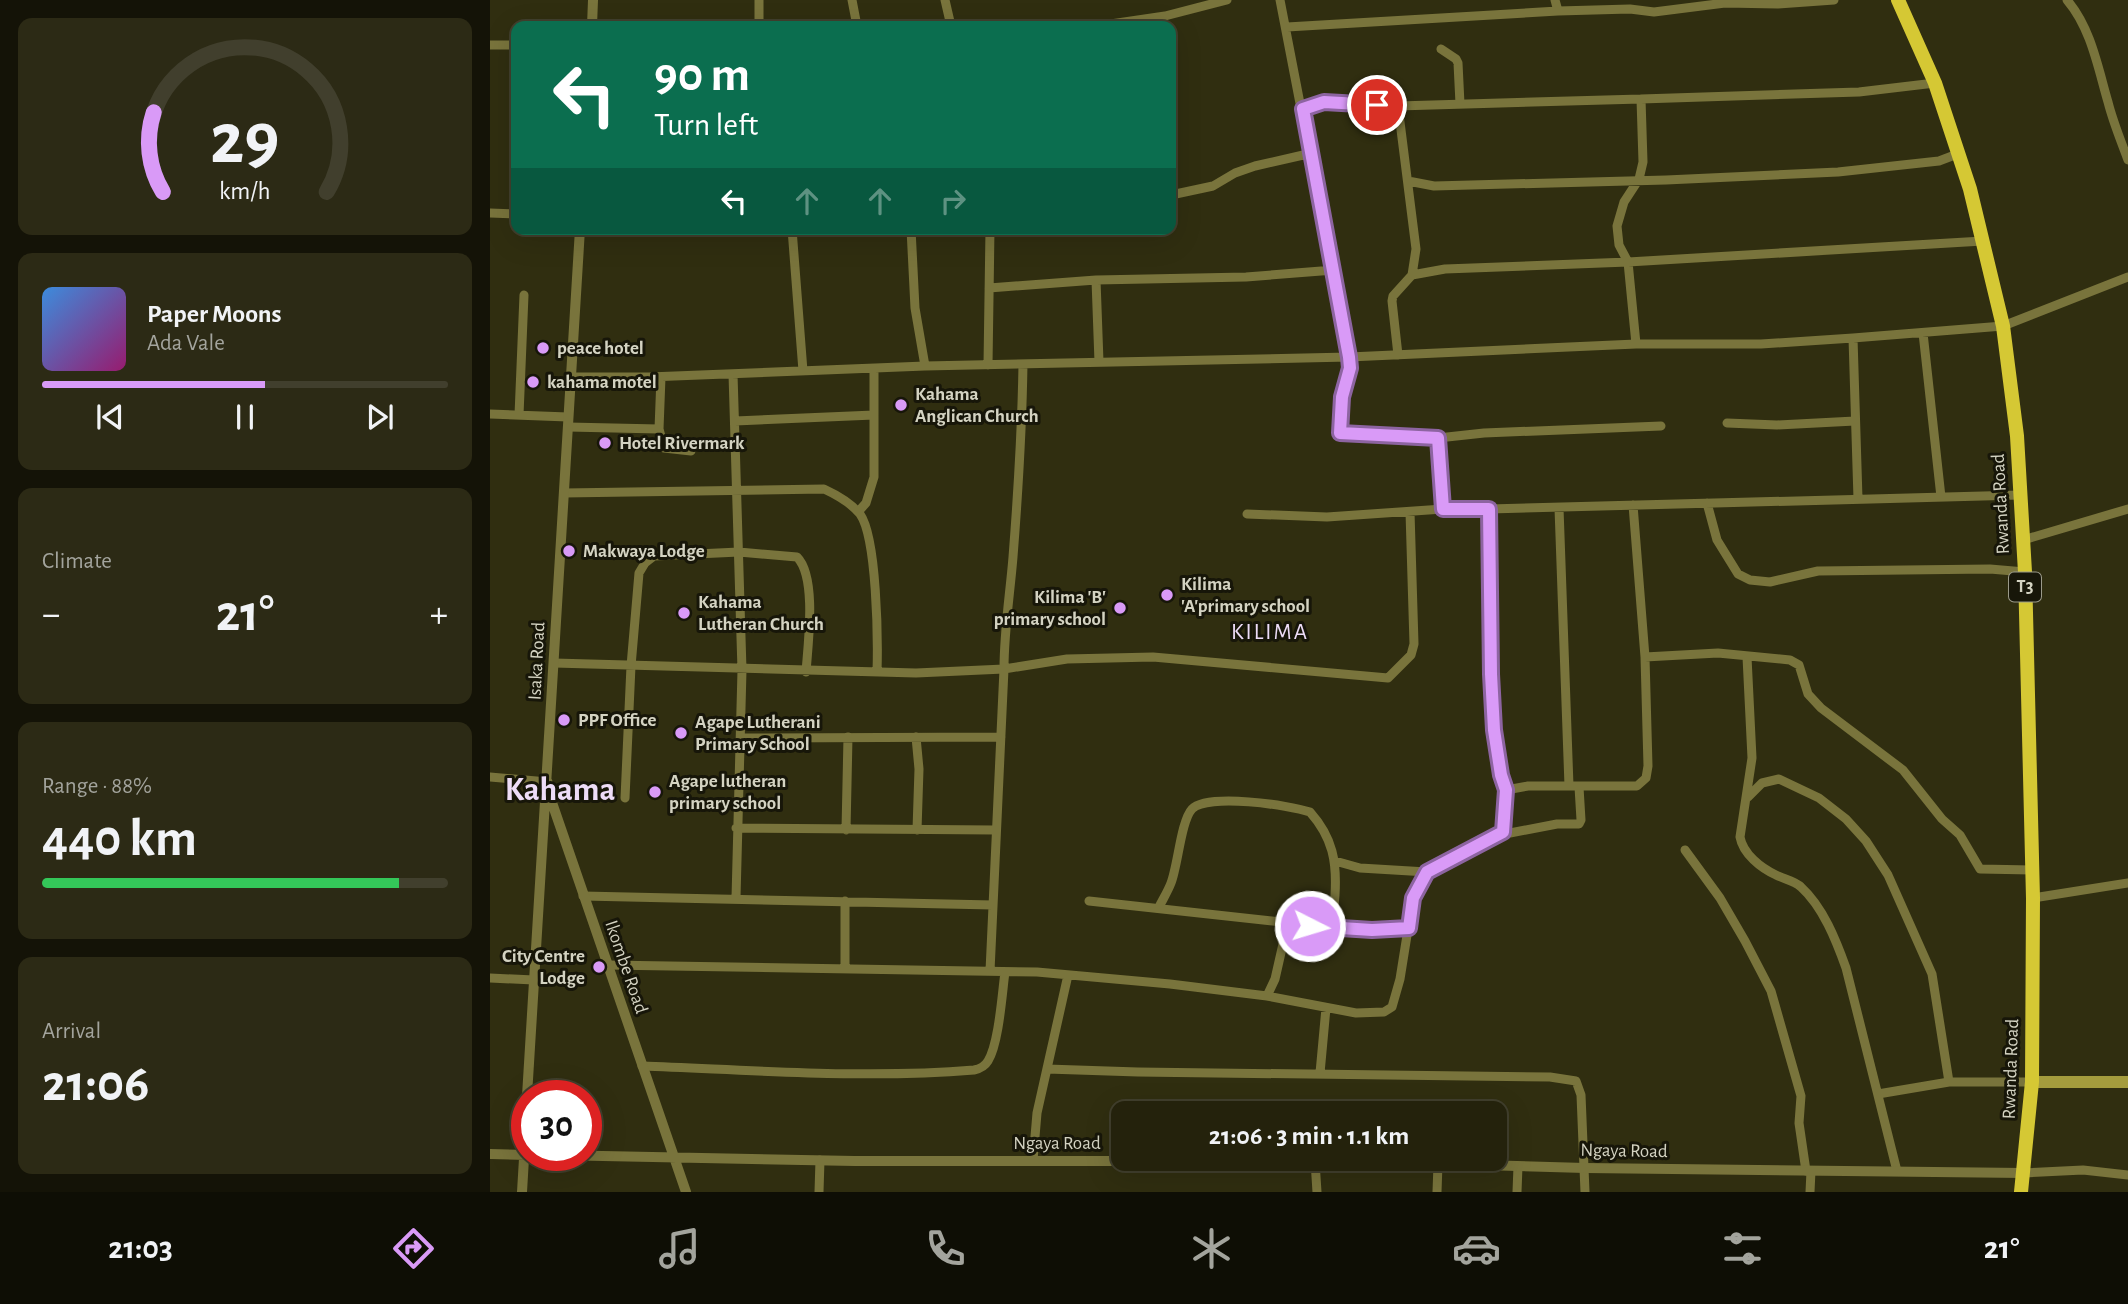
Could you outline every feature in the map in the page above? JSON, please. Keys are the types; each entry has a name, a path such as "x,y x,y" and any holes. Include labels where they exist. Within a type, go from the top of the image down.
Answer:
{"highway":[{"name":"Rwanda Road","path":"1898,0 1935,83 1960,153 2003,326 2017,436 2025,572 2033,898 2032,1082 2021,1192"}],"main road":[{"path":"2032,1082 2128,1082"}],"street":[{"path":"592,21 593,0"},
{"path":"759,0 759,21"},
{"path":"852,0 857,21"},
{"path":"945,0 950,21"},
{"path":"1124,21 1165,16 1227,0"},
{"path":"1280,0 1312,153 1349,357 1350,368 1342,397 1340,433 1438,438 1485,433 1661,426"},
{"path":"1555,0 1558,12"},
{"path":"1287,27 1558,12 1629,4 1654,12 1725,3 1778,4 1835,0"},
{"path":"2067,0 2094,52 2108,104 2128,160"},
{"path":"490,45 511,45"},
{"path":"1441,49 1458,63 1460,104"},
{"path":"1303,109 1324,102 1398,106 1641,99 1859,92 1935,83"},
{"path":"1636,344 1628,262 1619,245 1619,214 1639,179 1643,151 1641,99"},
{"path":"1398,106 1416,249 1412,275 1393,296 1392,301 1398,355"},
{"path":"1176,194 1213,186 1235,173 1255,166 1312,153"},
{"path":"1408,181 1434,186 1838,172 1939,160 1960,153"},
{"path":"490,213 511,214"},
{"name":"Isaka Road","path":"528,1080 580,235"},
{"path":"792,235 803,371"},
{"path":"911,235 915,309 925,366"},
{"path":"988,365 992,235"},
{"path":"1412,275 1445,269 1628,262 1983,241"},
{"path":"989,288 1097,280 1245,277 1334,271"},
{"path":"572,377 661,377 925,366 1349,357 1636,344 1761,344 2003,326 2128,277"},
{"path":"1097,280 1100,362"},
{"path":"519,415 524,295"},
{"path":"1923,333 1941,497"},
{"path":"1853,338 1858,499"},
{"path":"990,971 1004,634 1022,450 1023,365"},
{"path":"858,512 866,503 874,477 874,369"},
{"path":"733,374 742,670 736,898"},
{"path":"661,377 659,429 664,448 691,451"},
{"path":"490,414 659,429"},
{"path":"735,421 874,415"},
{"path":"1727,423 1777,425 1855,421"},
{"path":"1438,438 1443,509"},
{"path":"564,493 824,489 837,495 858,512 865,525 872,565 877,624 877,672"},
{"path":"1247,514 1327,517 1443,509 2020,495"},
{"path":"1707,503 1717,540 1738,574 1750,580 1770,582 1818,571 1990,569 2025,572"},
{"path":"1506,790 1528,786 1637,786 1646,778 1645,657 1633,505"},
{"path":"1335,861 1360,868 1427,872 1503,832 1557,824 1579,824 1581,820 1574,787 1559,508"},
{"path":"1489,509 1494,730 1506,790 1503,832"},
{"path":"2023,540 2128,509"},
{"path":"554,663 806,672 948,673 1067,659 1153,657 1388,678 1411,655 1414,644 1410,512"},
{"path":"625,798 631,666 639,573 645,563 654,556 738,552 797,557 802,561 808,584 806,672"},
{"path":"1645,657 1718,653 1790,660 1799,665 1808,694 1821,708 1903,770 1942,819 1960,835 1980,869 2032,870"},
{"path":"1747,657 1752,758 1741,845 1756,862 1775,875 1800,885 1838,944 1897,1171"},
{"path":"846,830 848,737"},
{"path":"916,737 919,769 917,830"},
{"path":"741,738 1001,737"},
{"path":"490,777 547,785"},
{"path":"1748,797 1766,781 1779,779 1819,798 1846,819 1866,841 1888,875 1932,974 1949,1082"},
{"name":"Ikombe Road","path":"547,785 687,1192"},
{"path":"1159,907 1171,882 1186,819 1192,809 1200,804 1251,801 1310,812 1328,838 1335,861 1334,905 1332,918 1326,927"},
{"path":"737,828 995,830"},
{"path":"1685,850 1720,898 1771,991 1801,1096 1799,1124 1810,1192"},
{"path":"607,965 990,971 1068,975 1267,996 1371,1014 1384,1012 1392,1007 1405,959 1413,898 1427,872"},
{"path":"2033,898 2128,883"},
{"path":"583,896 993,905"},
{"path":"845,901 845,969"},
{"path":"1089,901 1326,927 1372,930 1409,928"},
{"path":"1267,996 1275,979 1288,922"},
{"path":"642,1066 824,1072 911,1073 974,1070 988,1062 994,1043 1005,972"},
{"path":"1033,1160 1037,1113 1068,975"},
{"path":"490,978 534,980"},
{"path":"1320,1073 1326,1008"},
{"path":"1047,1069 1550,1077 1576,1081 1581,1095 1585,1192"},
{"path":"1878,1094 1949,1082 2032,1082"},
{"path":"490,1154 511,1155"},
{"name":"Ngaya Road","path":"602,1156 820,1160 1111,1160"},
{"path":"819,1192 820,1160"},
{"name":"Ngaya Road","path":"1507,1166 2024,1173"},
{"path":"1517,1192 1518,1166"},
{"path":"2024,1173 2083,1170 2128,1175"},
{"path":"522,1192 524,1171"},
{"path":"1316,1171 1317,1192"},
{"path":"1437,1192 1438,1171"}],"place":[{"name":"peace hotel","path":"543,348"},
{"name":"kahama motel","path":"533,382"},
{"name":"Kahama Anglican Church","path":"901,405"},
{"name":"Hotel Rivermark","path":"605,443"},
{"name":"Makwaya Lodge","path":"569,551"},
{"name":"Kilima 'A'primary school","path":"1167,595"},
{"name":"Kilima 'B' primary school","path":"1120,608"},
{"name":"Kahama Lutheran Church","path":"684,613"},
{"name":"PPF Office","path":"564,720"},
{"name":"Agape Lutherani Primary School","path":"681,733"},
{"name":"Agape lutheran primary school","path":"655,792"},
{"name":"City Centre Lodge","path":"599,967"}],"district":[{"name":"KILIMA","path":"1270,632"},
{"name":"Kahama","path":"560,790"}],"route":[{"path":"1310,926 1372,930 1409,928 1413,898 1427,872 1503,832 1506,790 1494,730 1491,674 1489,509 1443,509 1438,438 1340,433 1342,397 1350,368 1349,357 1303,109 1324,102 1377,105"}]}
